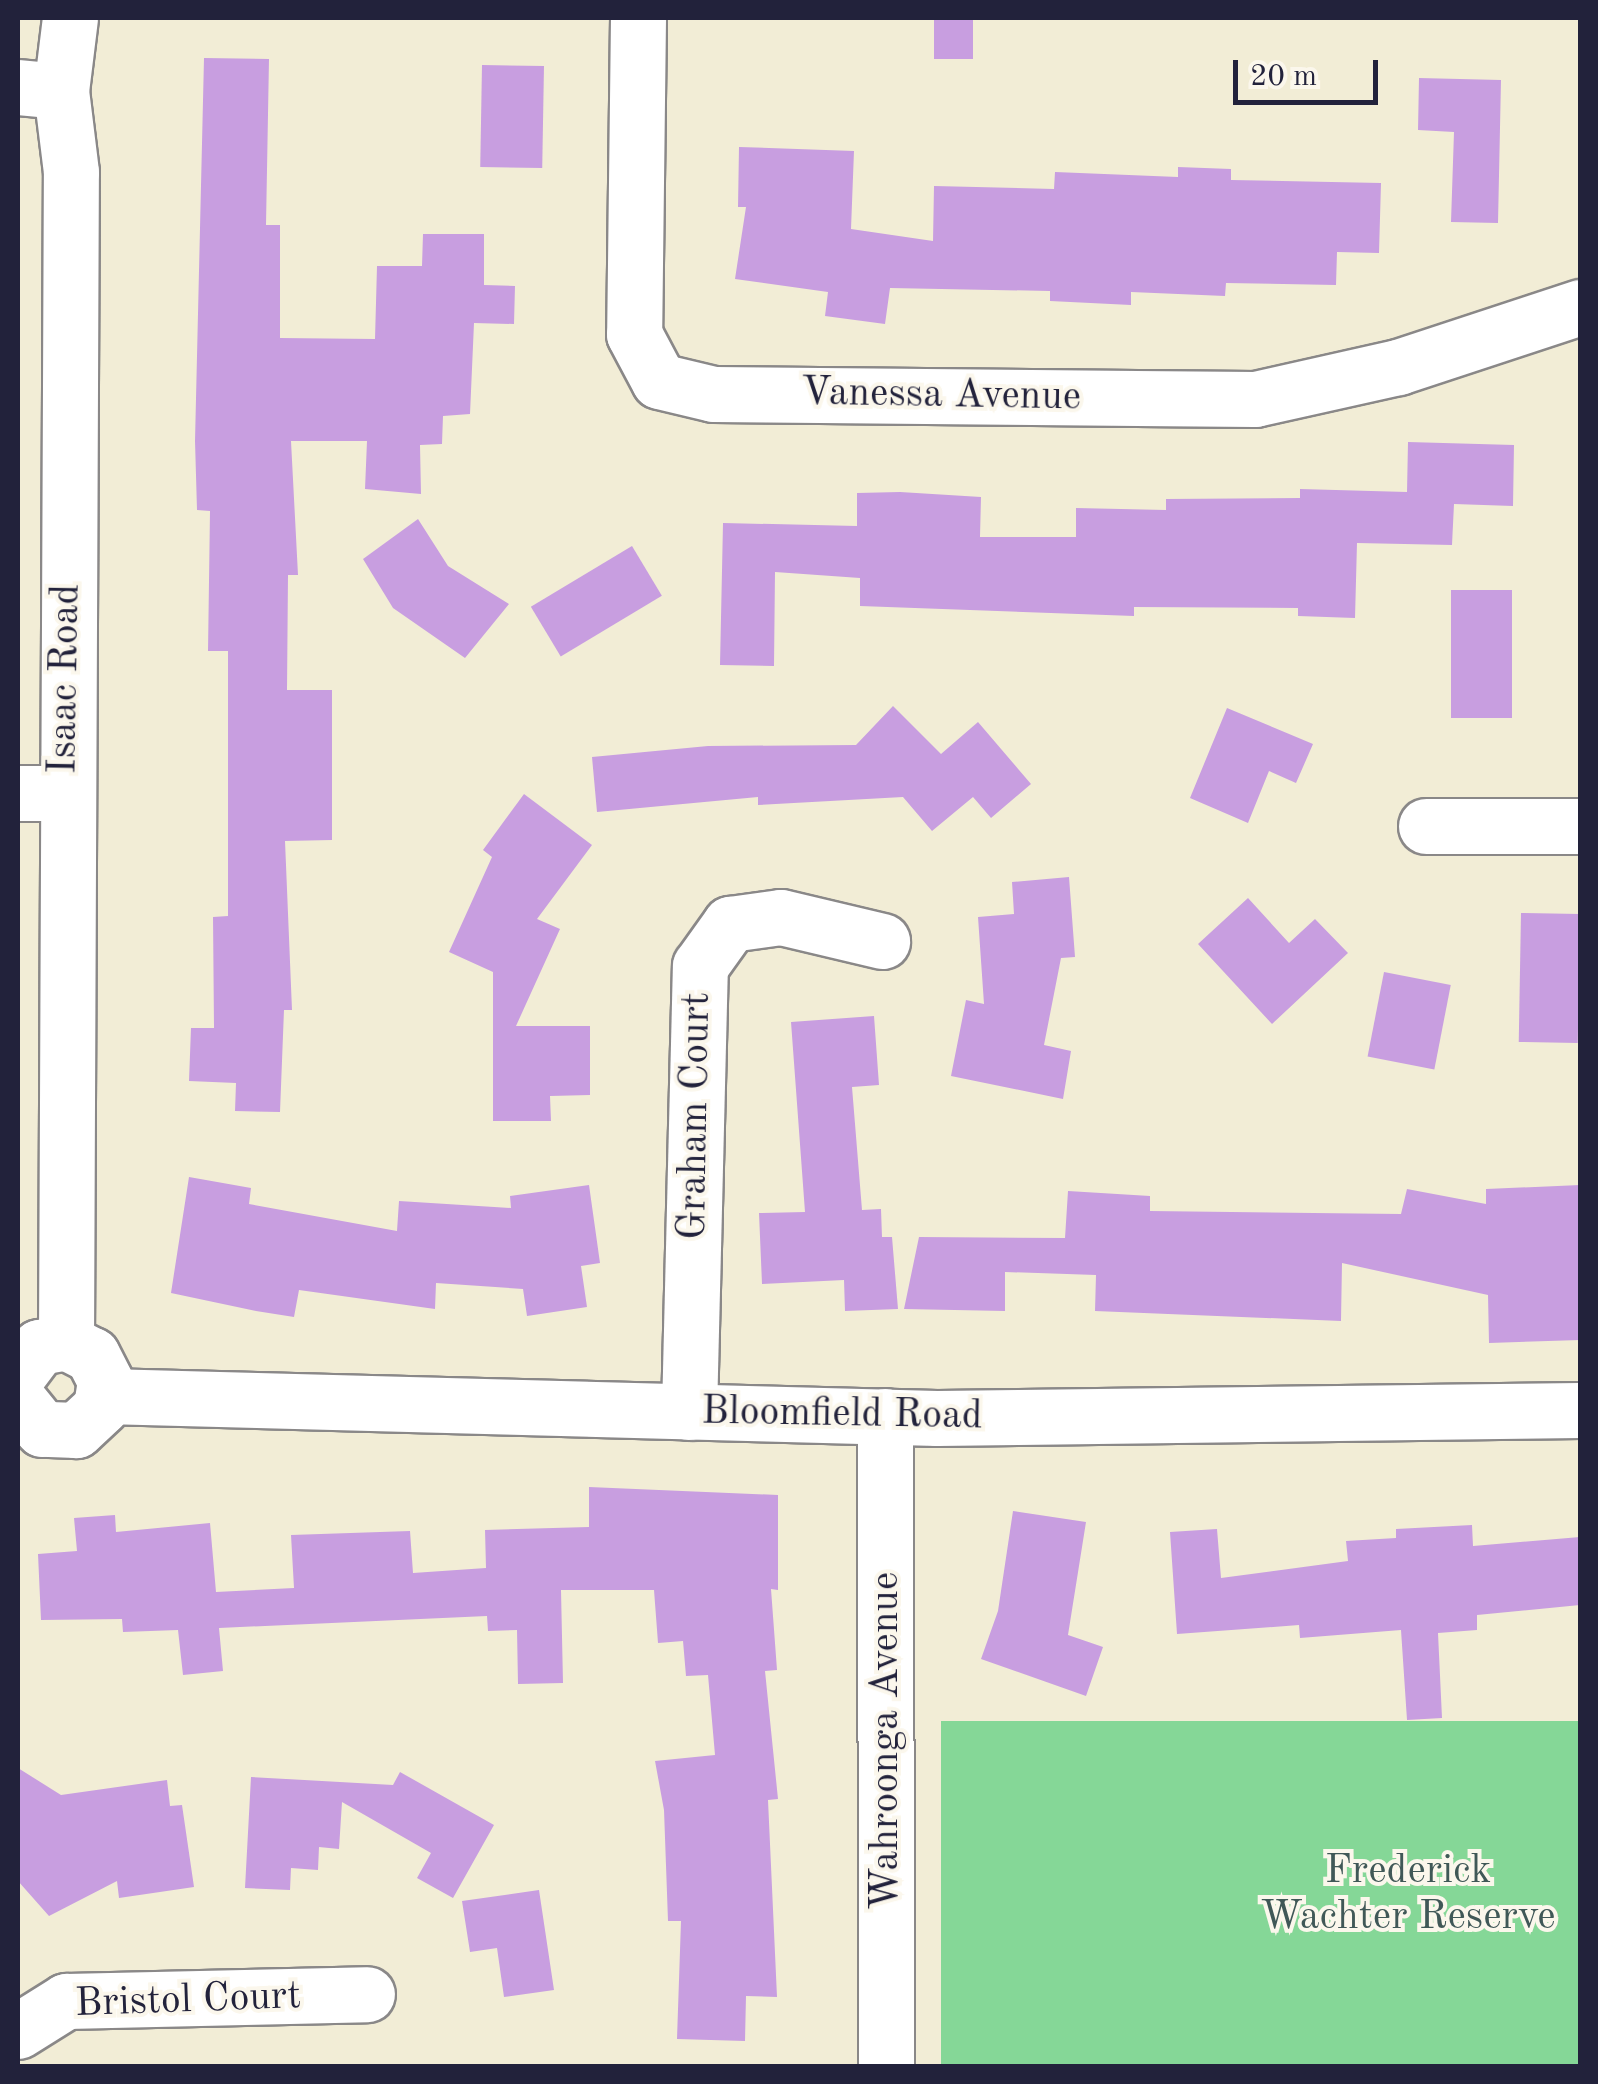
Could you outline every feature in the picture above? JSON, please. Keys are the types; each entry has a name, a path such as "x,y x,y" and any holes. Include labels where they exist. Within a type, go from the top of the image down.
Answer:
{"street":[{"name":"Isaac Road","path":"66,1342 41,793 70,172 39,89 70,18"},
{"name":"Vanessa Avenue","path":"638,18 634,334 659,381 713,394 1255,400 1398,366 1580,307"},
{"path":"1426,826 1580,826"},
{"name":"Graham Court","path":"689,1412 700,966 730,924 781,916 882,940"},
{"path":"18,1375 39,1348 66,1342 80,1346 101,1367 105,1396 86,1424 65,1432 33,1422 18,1400"},
{"name":"Bloomfield Road","path":"105,1396 884,1416 1580,1410"},
{"name":"Wahroonga Avenue","path":"884,1416 886,2066"},
{"name":"Bristol Court","path":"18,2031 66,2001 367,1994"}],"green space":[{"name":"Frederick Wachter Reserve","path":"941,1721 1580,1721 1580,2066 941,2066"}],"building":[{"path":"934,18 973,18 973,59 934,59"},
{"path":"204,58 269,59 266,225 280,225 280,338 375,339 377,266 422,266 423,234 484,234 484,285 515,286 514,324 474,323 470,414 443,416 442,444 420,445 421,494 365,489 367,441 291,441 298,575 288,575 287,690 332,690 332,840 285,841 292,1010 284,1010 280,1112 235,1111 236,1083 189,1081 191,1028 214,1028 213,917 228,916 228,651 208,651 210,511 197,510 195,441"},
{"path":"482,65 544,66 542,168 480,167"},
{"path":"1419,78 1501,80 1498,223 1451,222 1454,132 1418,130"},
{"path":"739,147 854,151 851,229 933,241 934,186 1054,189 1055,172 1178,177 1178,167 1231,169 1231,180 1381,183 1379,253 1337,252 1336,285 1226,283 1225,296 1131,292 1131,305 1050,301 1050,291 890,288 885,324 825,316 828,292 735,279 746,207 738,207"},
{"path":"1408,442 1514,445 1513,506 1454,504 1452,545 1357,543 1355,618 1298,616 1298,608 1134,607 1134,616 860,606 860,578 775,572 774,666 720,665 723,523 857,526 857,493 900,492 981,497 980,537 1076,537 1076,508 1166,510 1166,499 1300,498 1300,489 1407,492"},
{"path":"418,519 448,566 509,604 465,658 393,608 363,559"},
{"path":"632,546 662,596 561,656 531,607"},
{"path":"1451,590 1512,590 1512,718 1451,718"},
{"path":"893,706 941,754 978,722 1031,784 991,818 973,797 932,831 903,797 758,805 758,797 597,812 592,757 708,746 856,745"},
{"path":"1227,708 1313,744 1296,783 1269,771 1248,823 1190,798"},
{"path":"524,794 592,845 537,919 560,929 516,1026 590,1026 590,1095 550,1096 551,1121 493,1121 493,972 449,952 492,857 483,850"},
{"path":"1069,877 1075,957 1061,958 1044,1045 1071,1051 1063,1099 951,1076 966,1000 984,1004 978,917 1014,914 1012,882"},
{"path":"1248,898 1289,943 1315,919 1348,953 1272,1024 1198,944"},
{"path":"1521,913 1580,914 1578,1043 1519,1042"},
{"path":"1384,972 1451,985 1434,1069 1368,1056"},
{"path":"874,1016 879,1085 852,1087 862,1210 881,1209 882,1237 892,1237 898,1309 845,1311 844,1280 762,1284 759,1213 805,1212 791,1022"},
{"path":"189,1177 251,1188 249,1204 397,1231 399,1201 511,1208 510,1196 589,1185 600,1263 581,1266 587,1307 527,1316 523,1289 436,1283 435,1309 299,1290 294,1317 256,1311 171,1293"},
{"path":"1580,1185 1580,1340 1489,1343 1488,1295 1342,1263 1341,1321 1095,1311 1096,1275 1005,1272 1005,1311 904,1309 919,1237 1065,1238 1068,1191 1150,1196 1150,1211 1401,1214 1407,1189 1486,1204 1486,1189"},
{"path":"589,1487 778,1495 778,1590 771,1589 777,1670 765,1671 778,1799 768,1800 777,1997 746,1996 745,2041 677,2039 681,1921 668,1921 664,1810 655,1761 715,1755 708,1675 686,1676 683,1641 658,1643 654,1590 561,1590 563,1683 518,1684 517,1630 488,1631 487,1616 219,1628 223,1671 183,1675 178,1630 123,1632 122,1619 41,1620 38,1554 77,1551 74,1518 115,1515 116,1532 210,1523 216,1592 294,1588 291,1535 410,1531 413,1573 486,1568 485,1530 589,1527"},
{"path":"1013,1511 1086,1522 1068,1635 1103,1647 1086,1696 981,1659 998,1611"},
{"path":"1472,1525 1473,1546 1580,1537 1580,1605 1477,1615 1477,1630 1438,1633 1442,1718 1407,1720 1401,1630 1300,1638 1299,1625 1177,1634 1170,1532 1217,1529 1221,1578 1348,1561 1346,1541 1396,1538 1396,1529"},
{"path":"18,1768 61,1795 167,1780 170,1806 182,1805 194,1887 119,1898 117,1881 49,1916 18,1881"},
{"path":"400,1772 494,1825 453,1898 417,1878 431,1853 342,1802 339,1849 319,1847 318,1870 291,1868 290,1890 245,1888 251,1777 393,1785"},
{"path":"539,1890 554,1990 504,1997 497,1948 470,1952 462,1901"}]}
